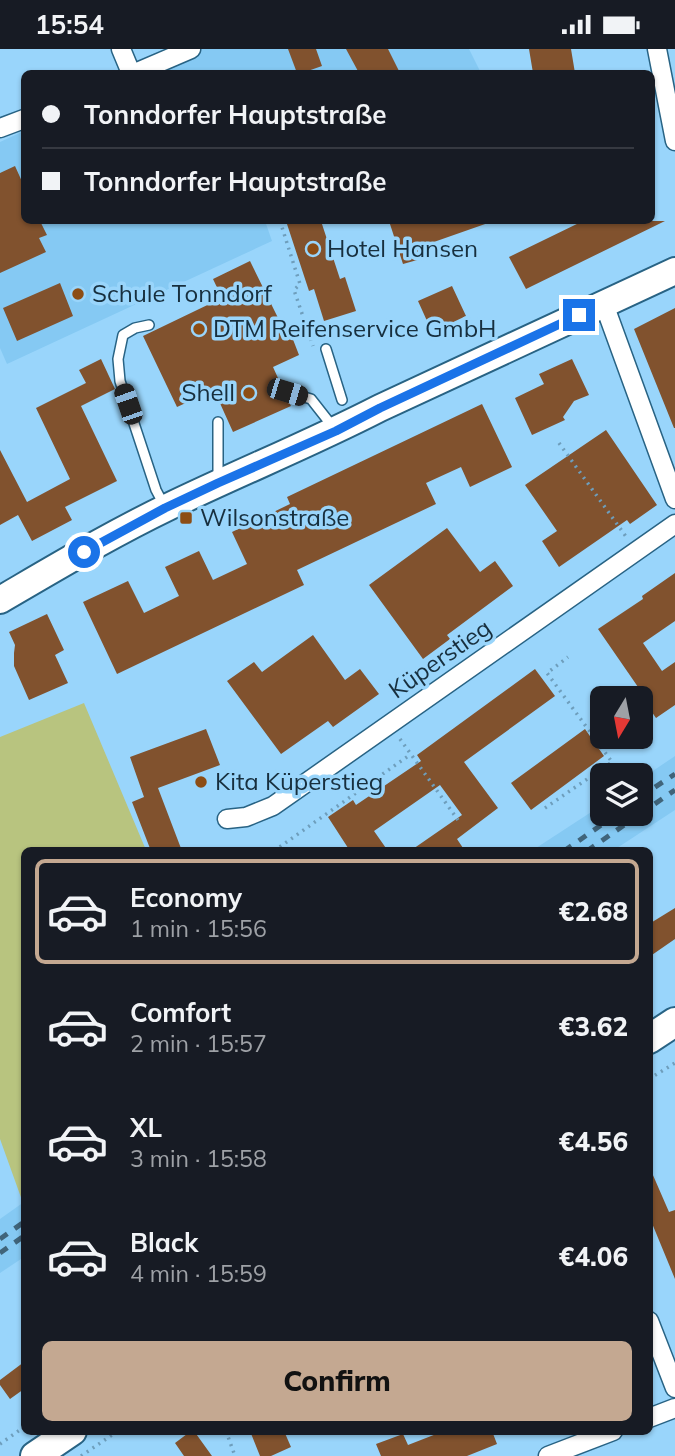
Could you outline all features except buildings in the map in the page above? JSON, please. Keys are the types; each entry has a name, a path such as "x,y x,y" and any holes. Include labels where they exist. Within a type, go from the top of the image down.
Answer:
{"main road":[{"path":"0,600 165,508 336,431 675,271"},
{"path":"35,1456 66,1435"}],"street":[{"path":"121,49 132,70"},
{"path":"140,70 191,49"},
{"path":"657,49 675,141"},
{"path":"0,128 21,120"},
{"path":"604,304 675,499"},
{"name":"Küperstieg","path":"227,818 246,817 273,806 675,524"},
{"path":"653,1331 675,1388"},
{"path":"653,1416 675,1408"},
{"path":"548,1456 603,1435"}],"lane":[{"path":"149,325 135,328 123,335 118,359 120,380 156,490 165,508"},
{"path":"326,349 342,400"},
{"path":"287,392 311,399 336,431"},
{"path":"218,422 218,483"}],"path":[{"path":"281,224 300,284 294,291 316,355"},
{"path":"559,443 636,552"},
{"path":"545,808 612,762 547,673 568,657"},
{"path":"389,725 458,820"},
{"path":"280,847 411,754"},
{"path":"653,1077 675,1063"},
{"path":"0,1444 21,1429"},
{"path":"81,1456 112,1435"},
{"path":"227,1435 235,1456"}],"shaded area":[{"path":"198,49 469,49 480,70 152,70"},
{"name":"Schule Tonndorf","path":"21,132 21,224 266,224 272,241 7,364 0,348 0,142"},
{"path":"675,756 675,810 653,824 653,771"},
{"path":"590,813 590,826 651,826 619,847 538,847"},
{"path":"21,1204 21,1259 0,1273 0,1219"}],"green space":[{"path":"84,703 145,847 21,847 21,1197 0,1139 0,737"}],"railway":[{"path":"653,788 675,774"},
{"path":"653,805 675,790"},
{"path":"570,847 600,826"},
{"path":"593,847 623,826"},
{"path":"0,1239 21,1224"},
{"path":"0,1253 21,1238"}],"place":[{"name":"Hotel Hansen","path":"313,249"},
{"name":"Schule Tonndorf","path":"78,294"},
{"name":"DTM Reifenservice GmbH","path":"199,329"},
{"name":"Shell","path":"249,393"},
{"name":"Wilsonstraße","path":"186,518"},
{"name":"Kita Küperstieg","path":"201,782"}],"route":[{"path":"84,552 165,508 336,431 579,315"}]}
